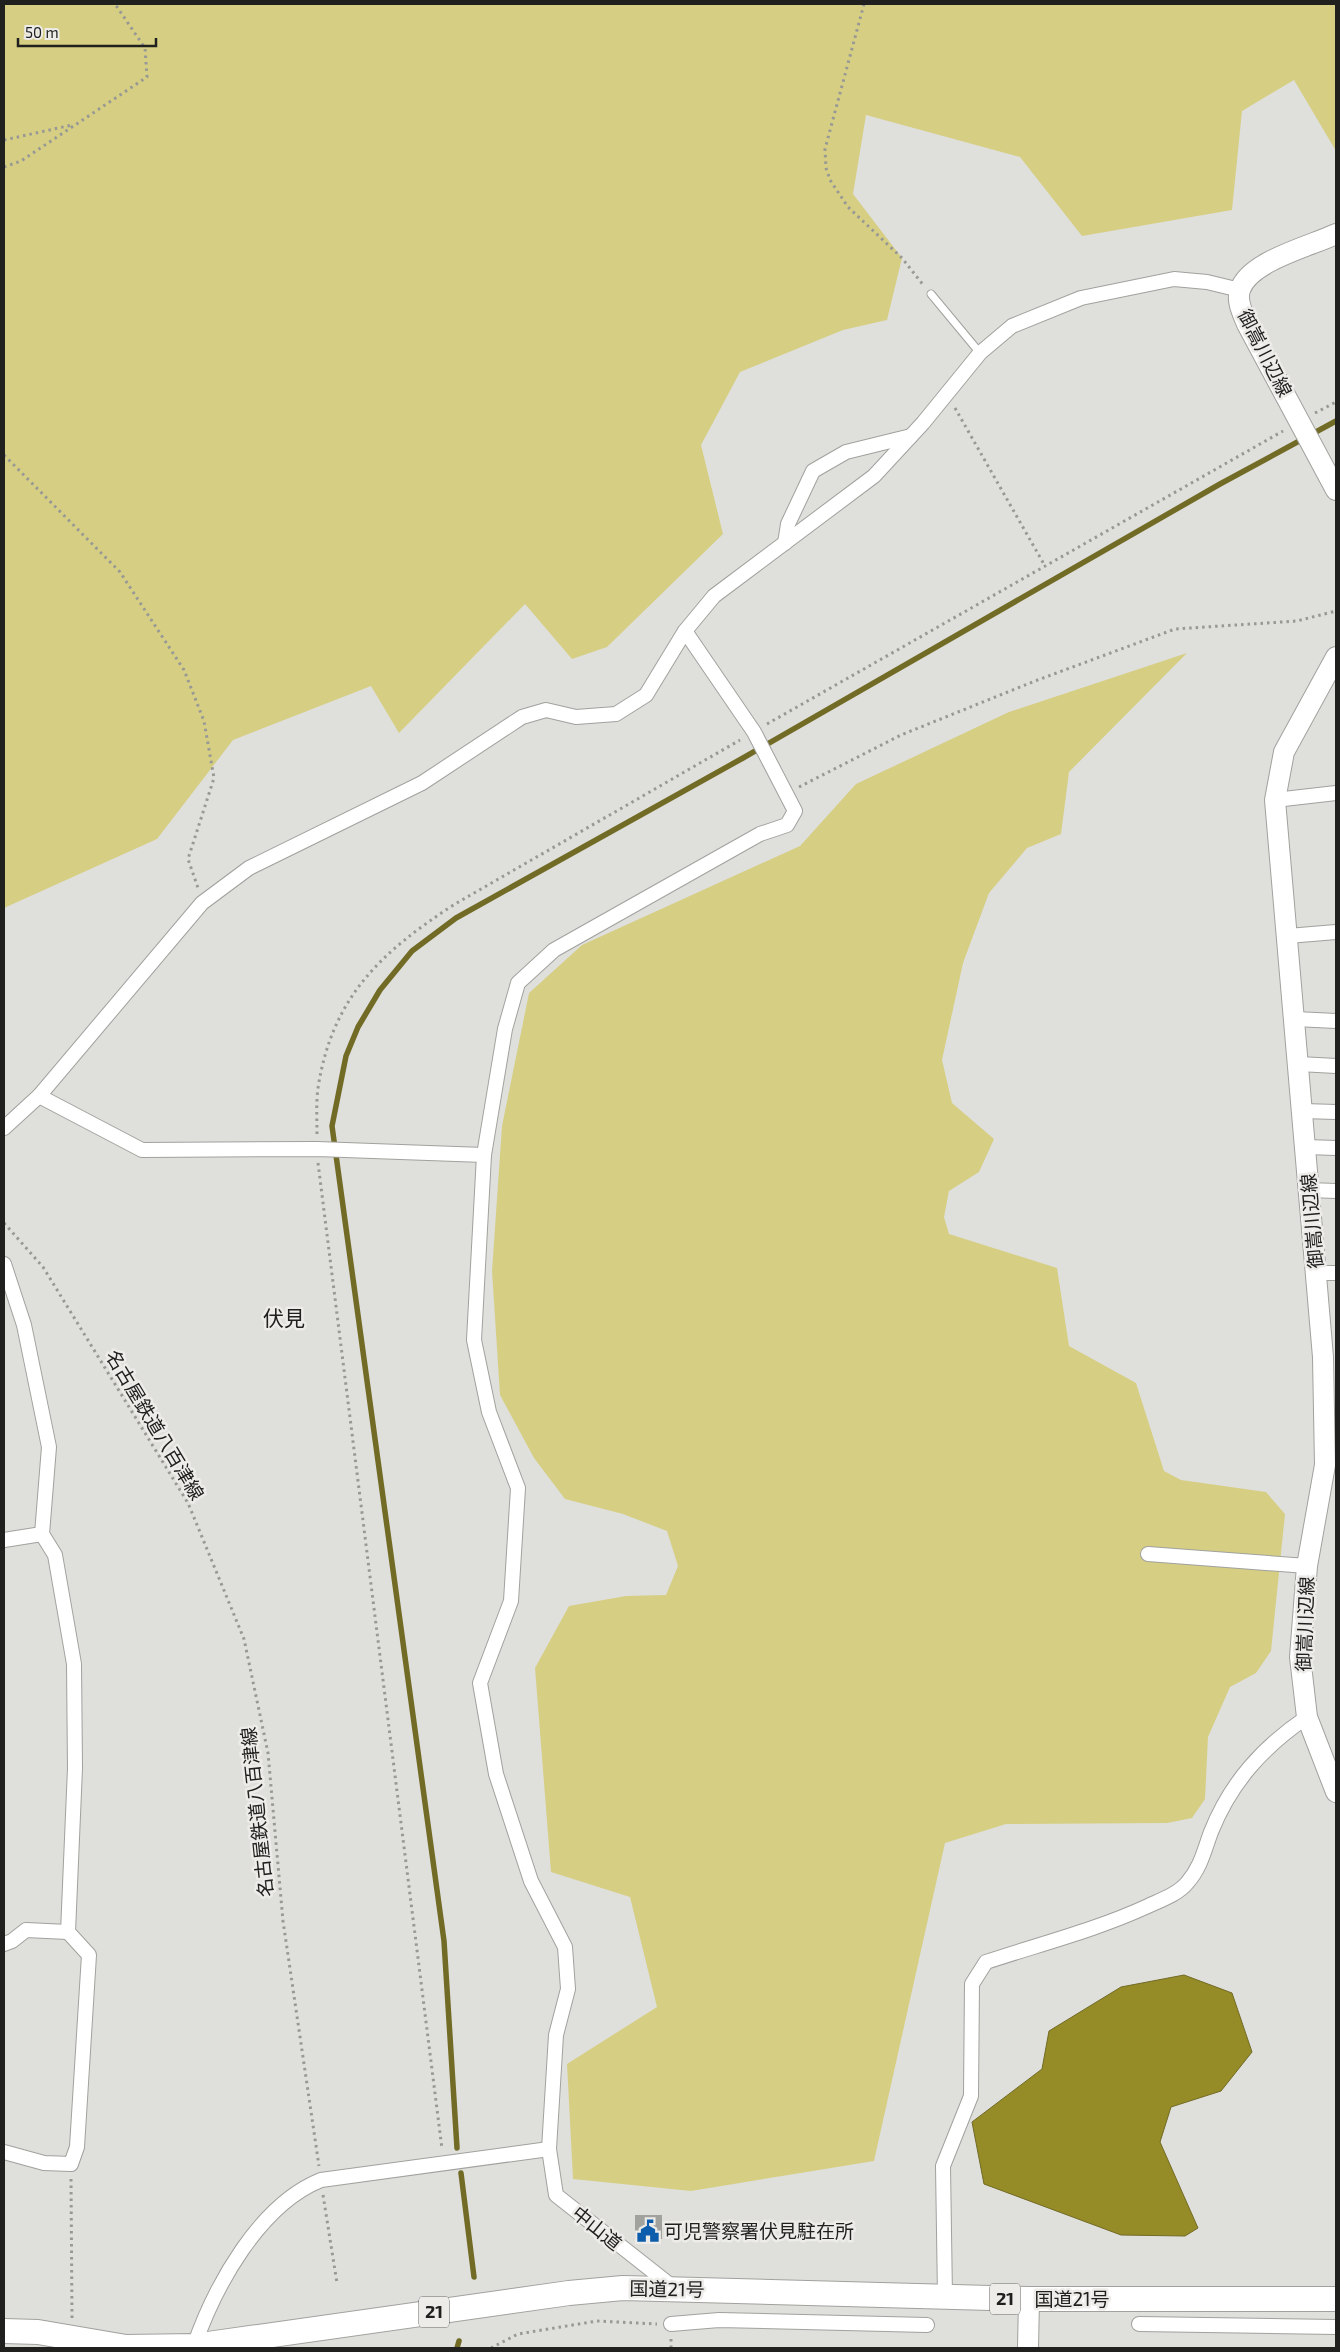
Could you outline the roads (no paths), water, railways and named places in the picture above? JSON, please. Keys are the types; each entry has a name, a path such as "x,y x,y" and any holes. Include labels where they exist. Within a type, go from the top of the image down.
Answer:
{"highway":[{"name":"国道21号","path":"4,2331 38,2332 126,2347 194,2346 569,2293 622,2288 674,2288 945,2298 1336,2299"}],"main road":[{"name":"御嵩川辺線","path":"1336,234 1271,261 1251,273 1240,290 1240,306 1247,324 1336,490"},
{"name":"御嵩川辺線","path":"1336,657 1284,752 1275,800 1316,1273 1330,1357 1324,1464 1307,1566 1300,1657 1308,1717 1336,1792"},
{"path":"1028,2348 1029,2299"}],"street":[{"path":"4,1128 39,1096 202,903 249,868 422,783 522,717 546,710 576,717 616,714 646,695 685,631 714,596 874,476 911,436 980,353 1012,326 1081,298 1174,279 1207,282 1240,290"},
{"path":"785,543 788,524 813,471 846,452 911,436"},
{"name":"中山道","path":"674,2288 556,2195 549,2150 556,2035 568,1989 565,1947 531,1881 496,1774 480,1683 511,1602 518,1488 489,1412 474,1340 484,1155 505,1029 518,983 554,950 760,834 787,825 795,810 788,793 754,732 685,631"},
{"path":"1275,800 1336,793"},
{"path":"1288,936 1336,932"},
{"path":"1295,1019 1336,1021"},
{"path":"1299,1064 1336,1066"},
{"path":"39,1096 142,1150 317,1149 484,1155"},
{"path":"1303,1111 1336,1112"},
{"path":"1306,1147 1336,1148"},
{"path":"1309,1190 1336,1191"},
{"path":"4,1264 24,1325 48,1447 42,1534 55,1555 74,1664 75,1768 68,1932 89,1955 77,2147 71,2164 44,2163 4,2152"},
{"path":"1316,1273 1336,1273"},
{"path":"4,1540 42,1534"},
{"path":"1148,1554 1307,1566"},
{"path":"945,2298 943,2166 971,2096 972,1984 986,1962 1117,1920 1164,1899 1186,1885 1201,1865 1211,1831 1241,1776 1283,1734 1308,1717"},
{"path":"4,1944 12,1941 26,1930 68,1932"},
{"path":"194,2346 200,2329 227,2274 253,2236 278,2209 304,2187 321,2180 549,2150"},
{"path":"671,2324 719,2320 927,2325"},
{"path":"1139,2324 1336,2327"}],"lane":[{"path":"931,294 980,353"}],"waterway":[{"path":"457,2148 444,1941 332,1126 346,1056 358,1027 380,990 412,951 456,918 743,758 1220,484 1336,421"},
{"path":"461,2173 474,2277"},
{"path":"457,2348 459,2341"}],"place":[{"name":"可児警察署伏見駐在所","path":"648,2231"}],"district":[{"name":"伏見","path":"284,1319"}]}
